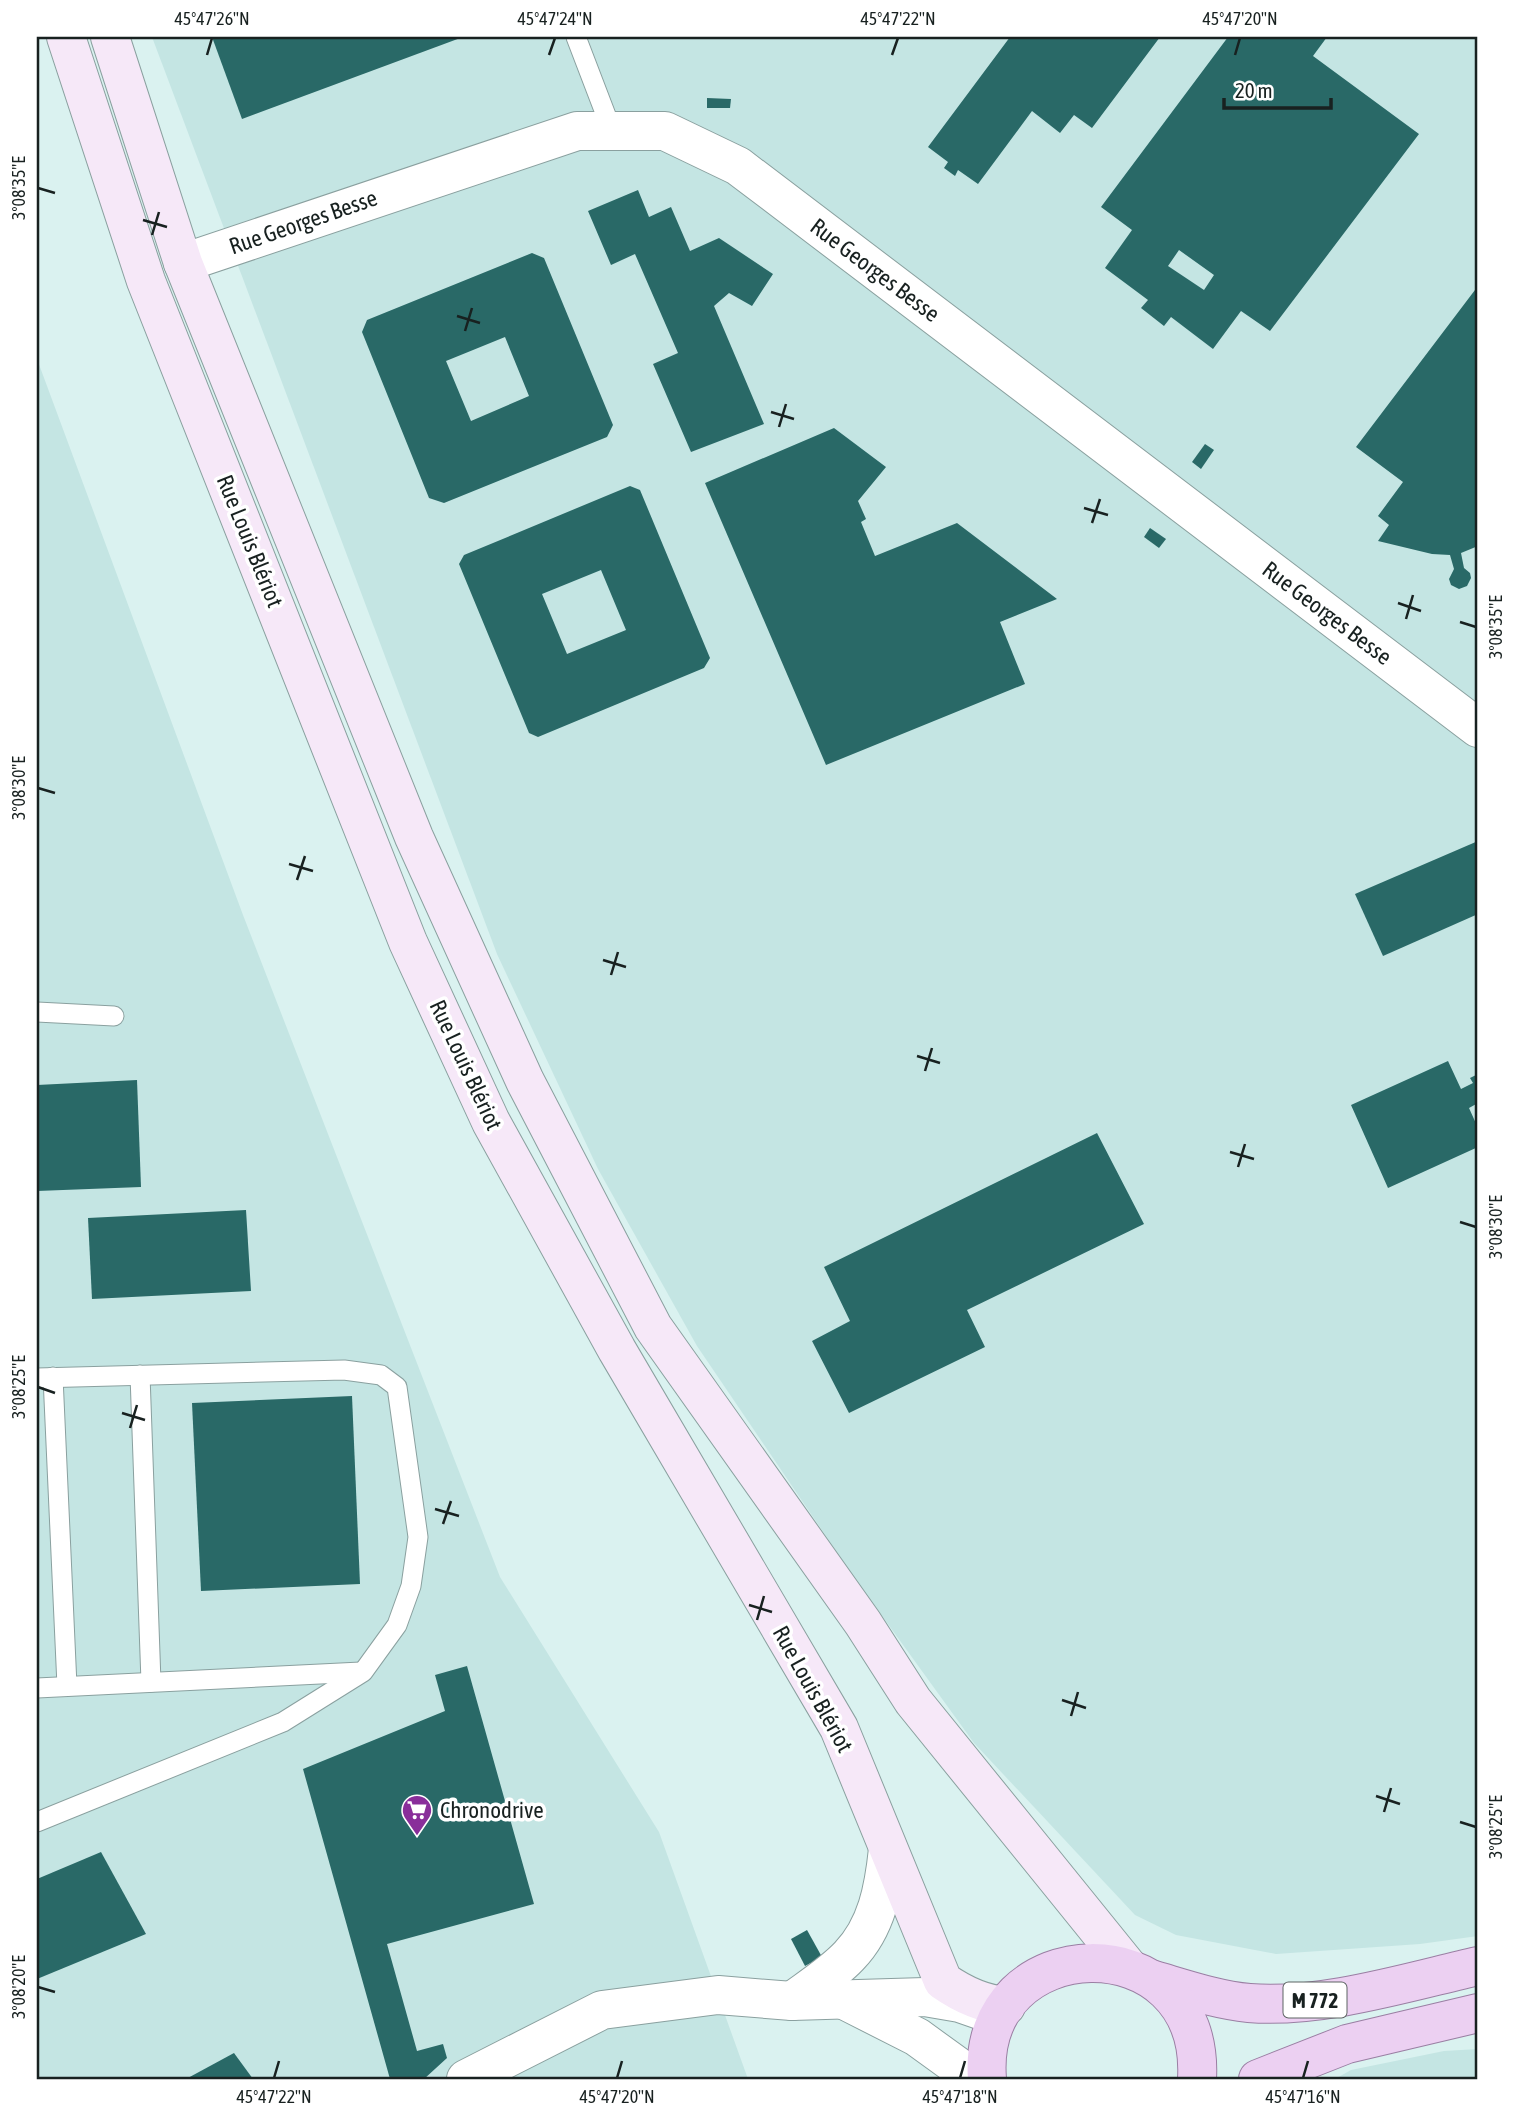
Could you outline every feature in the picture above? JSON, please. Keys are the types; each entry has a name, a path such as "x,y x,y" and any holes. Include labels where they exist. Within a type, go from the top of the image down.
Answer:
{"main road":[{"path":"46,37 100,143"},
{"name":"Rue Louis Blériot","path":"66,37 146,281 408,942 491,1122 617,1350 839,1728 943,1981 956,1990 1004,2010"},
{"name":"Rue Louis Blériot","path":"110,37 183,263 414,836 525,1081 653,1327 863,1623 914,1702 1140,1974"},
{"path":"988,2079 988,2051 993,2032 1004,2010 1025,1986 1048,1971 1075,1963 1102,1962 1140,1974 1170,1995 1185,2015 1194,2038 1198,2063 1197,2079"},
{"name":"M 772","path":"1140,1974 1203,1995 1237,2001 1293,2003 1373,1991 1478,1966"},
{"name":"M 772","path":"1258,2079 1347,2044 1478,2013"},
{"path":"1306,2079 1347,2044"}],"street":[{"name":"Rue Georges Besse","path":"183,263 577,131 665,131 738,166 1478,728"},
{"path":"792,2001 848,1958 863,1940 877,1913 888,1849"},
{"path":"474,2077 602,2010 718,1995 792,2001 925,1997 1004,2010"},
{"path":"841,1999 916,2037 975,2079"},
{"path":"1403,2032 1478,2024"}],"lane":[{"path":"576,37 612,131"},
{"path":"37,1012 114,1016"},
{"path":"37,1822 283,1722 363,1672 397,1625 411,1586 418,1537 397,1387 381,1376 344,1370 45,1378 68,1686"},
{"path":"141,1375 151,1682"},
{"path":"37,1688 363,1672"}],"shaded area":[{"path":"152,37 1478,37 1478,1936 1420,1944 1276,1954 1176,1935 1135,1915 974,1743 851,1573 697,1346 598,1169 497,954"},
{"path":"37,359 243,915 500,1577 659,1832 748,2079 37,2079"},
{"path":"1478,2049 1478,2079 1335,2079 1351,2070 1444,2051"}],"building":[{"path":"212,37 463,37 242,119"},
{"path":"1010,37 1160,37 1092,128 1074,115 1060,133 1032,111 978,184 958,170 955,176 944,168 948,162 928,147"},
{"path":"1228,37 1327,37 1313,56 1419,134 1270,331 1241,311 1213,349 1171,317 1164,326 1141,308 1148,300 1105,268 1132,230 1101,207","holes":["1179,250 1214,275 1204,290 1168,266"]},
{"path":"707,98 731,99 730,108 707,108"},
{"path":"638,190 649,217 671,207 690,251 719,238 773,274 752,306 729,293 714,306 764,424 691,452 653,364 678,353 635,254 611,265 588,211"},
{"path":"532,253 544,258 613,425 607,437 444,503 429,498 362,332 367,320","holes":["505,337 529,396 471,421 446,361"]},
{"path":"1478,286 1478,546 1461,553 1464,568 1471,578 1467,586 1459,589 1451,585 1449,579 1454,569 1450,555 1432,554 1378,541 1389,525 1378,516 1403,482 1356,447"},
{"path":"834,428 886,467 858,501 866,519 861,522 875,556 957,523 1057,599 1000,622 1025,684 826,765 705,483"},
{"path":"1205,444 1214,450 1201,469 1192,462"},
{"path":"630,486 640,490 710,658 704,668 538,737 529,733 459,564 464,555","holes":["601,570 626,630 567,654 542,594"]},
{"path":"1150,528 1166,539 1159,548 1144,537"},
{"path":"1478,841 1478,914 1383,956 1355,894"},
{"path":"1448,1061 1461,1089 1473,1083 1470,1078 1478,1074 1478,1103 1469,1108 1478,1128 1478,1147 1388,1188 1351,1105"},
{"path":"137,1080 141,1187 37,1191 37,1085"},
{"path":"1097,1133 1144,1224 967,1310 985,1347 849,1413 812,1341 850,1321 824,1267"},
{"path":"246,1210 251,1291 92,1299 88,1218"},
{"path":"352,1396 360,1584 201,1591 192,1403"},
{"path":"467,1666 534,1904 387,1944 417,2051 443,2044 447,2058 424,2079 390,2079 303,1769 445,1711 435,1675"},
{"path":"101,1852 146,1934 37,1979 37,1879"},
{"path":"807,1930 822,1957 805,1966 791,1939"},
{"path":"234,2053 253,2079 186,2079"}],"place":[{"name":"Chronodrive","path":"417,1837"}]}
